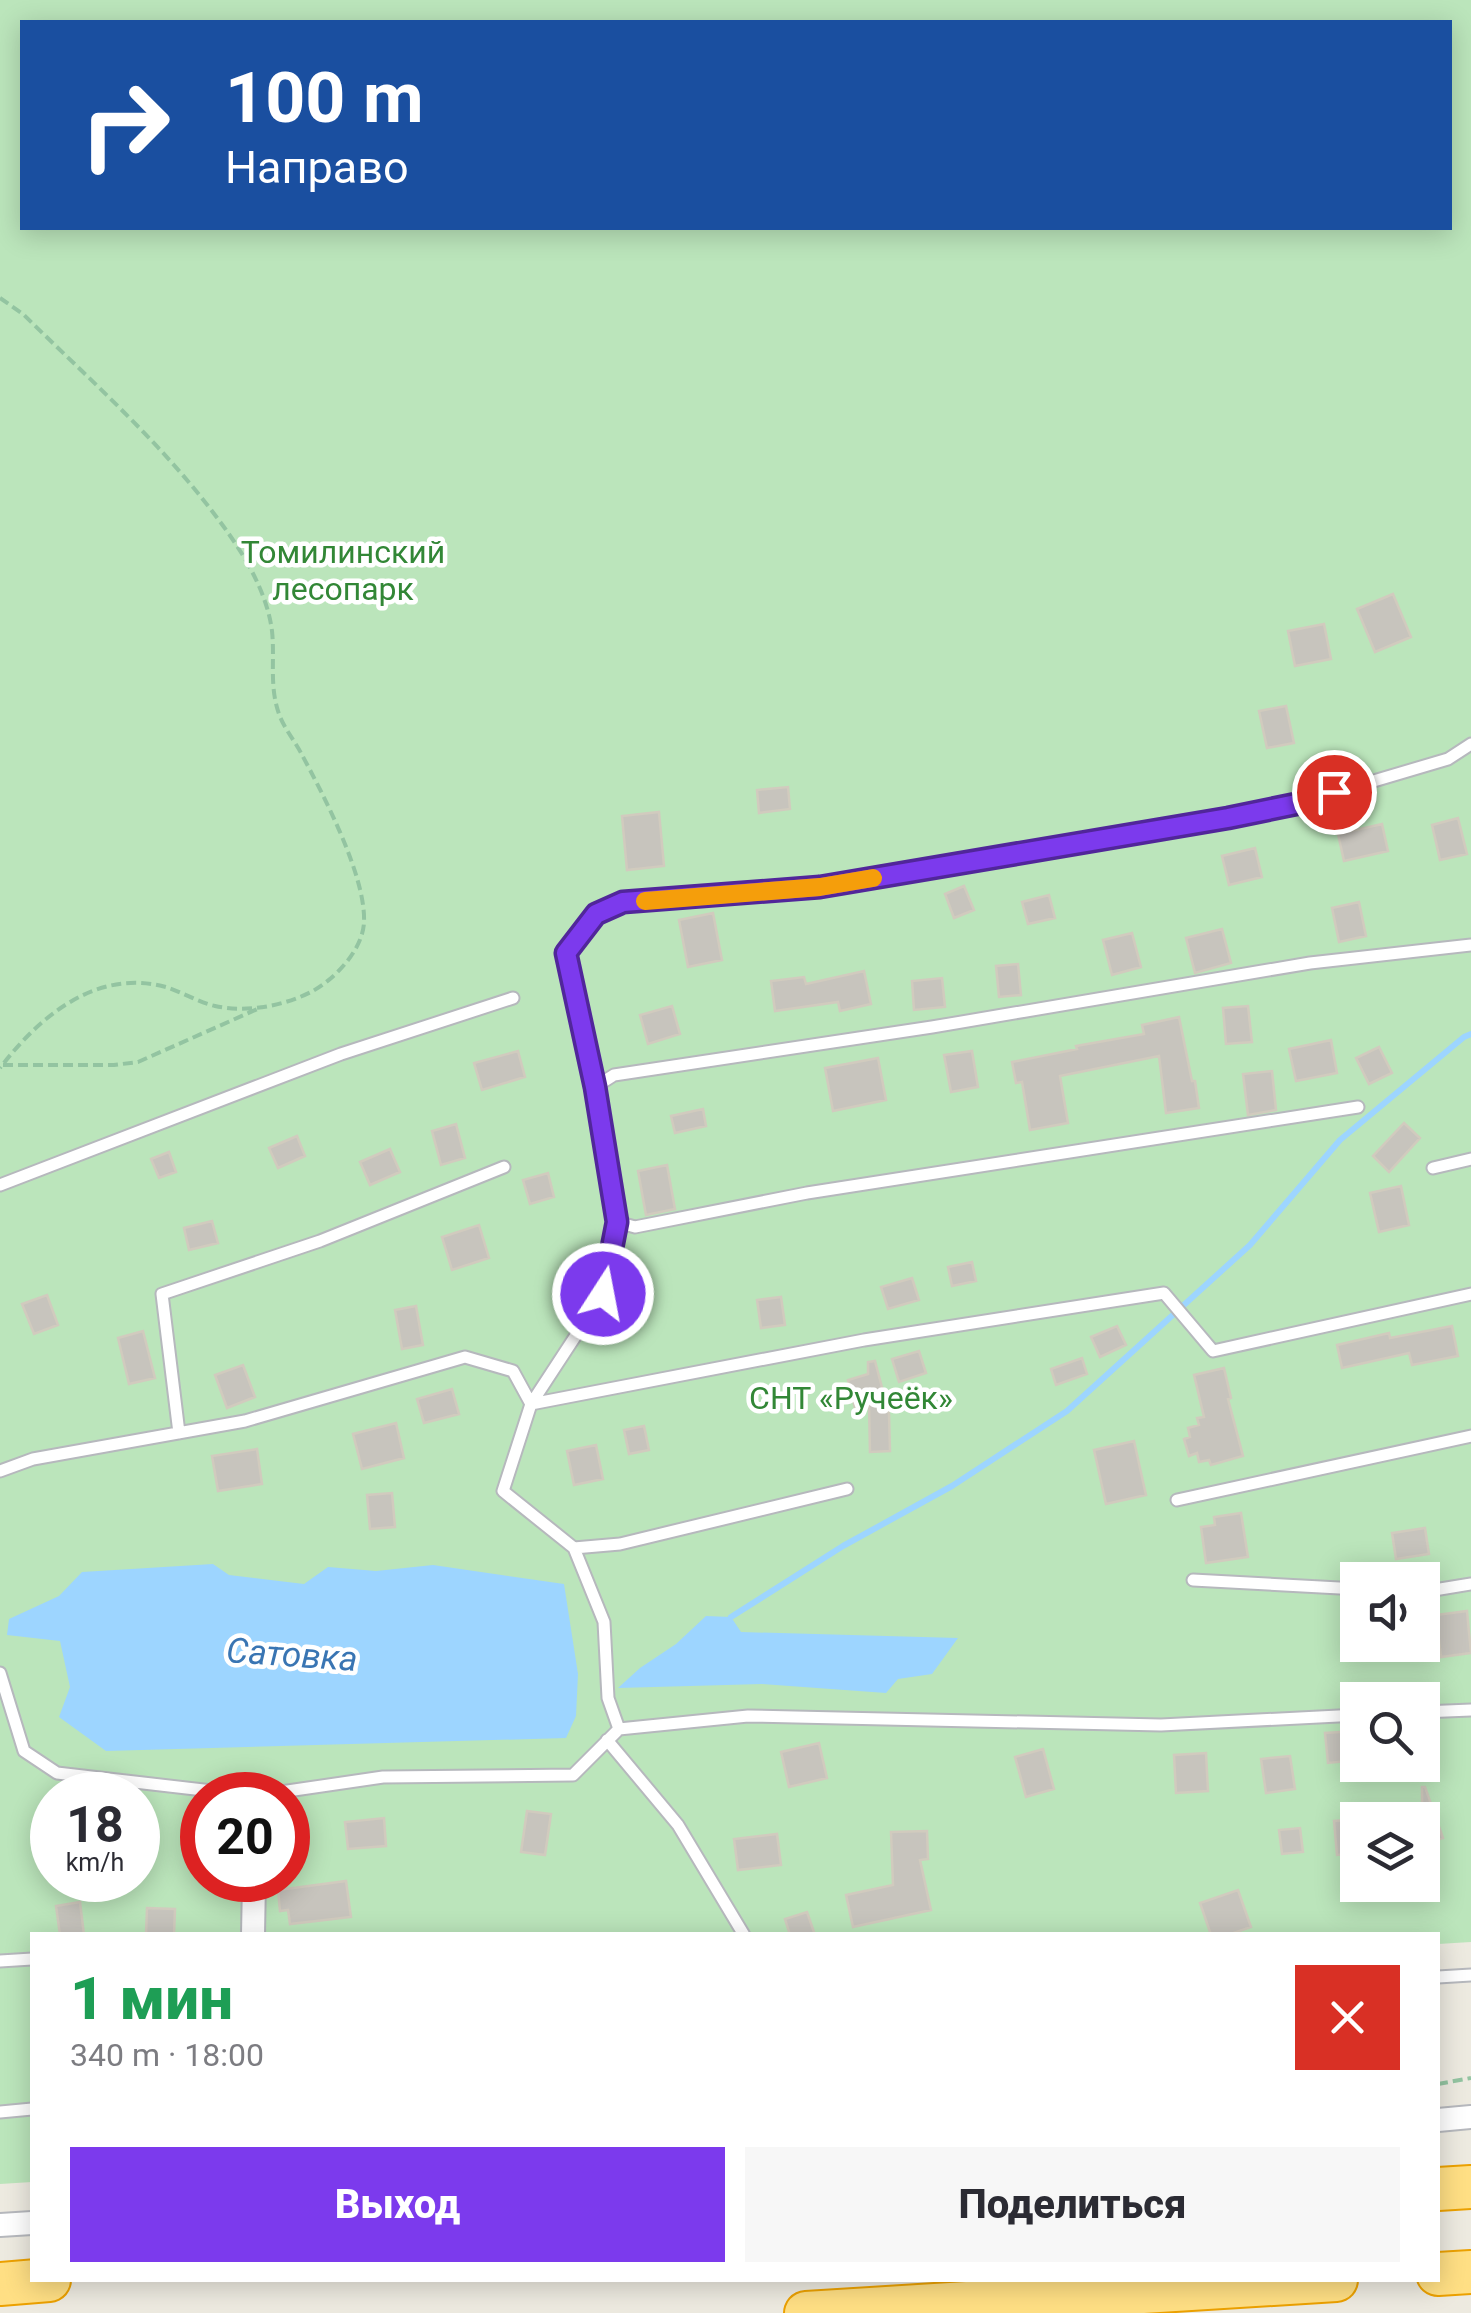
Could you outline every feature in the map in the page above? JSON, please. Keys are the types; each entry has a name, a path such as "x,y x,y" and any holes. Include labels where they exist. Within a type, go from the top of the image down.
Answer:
{"highway":[{"path":"1440,2189 1471,2187"},
{"path":"1440,2274 1471,2272"},
{"path":"0,2284 30,2282"},
{"path":"806,2313 1304,2282"}],"street":[{"path":"253,1932 254,1902"},
{"path":"1440,2120 1471,2117"},
{"path":"0,2226 30,2223"}],"lane":[{"path":"619,1729 608,1698 604,1622 574,1548 502,1491 531,1404 603,1294 617,1222 595,1087 566,953 596,914 623,902 820,887 1228,818 1296,804 1448,758 1471,744"},
{"path":"595,1087 614,1075 951,1024 1310,963 1471,944"},
{"path":"0,1185 340,1054 514,998"},
{"path":"617,1222 634,1226 807,1193 1358,1107"},
{"path":"1434,1168 1471,1159"},
{"path":"179,1433 162,1294 320,1241 504,1168"},
{"path":"531,1404 864,1340 1164,1293 1213,1351 1471,1294"},
{"path":"0,1471 33,1459 245,1421 465,1356 513,1371 531,1404"},
{"path":"1176,1500 1471,1436"},
{"path":"574,1548 620,1544 847,1489"},
{"path":"1193,1580 1340,1588"},
{"path":"1440,1589 1471,1584"},
{"path":"0,1673 24,1751 57,1773 180,1787"},
{"path":"1440,1711 1471,1710"},
{"path":"310,1788 383,1778 572,1775 619,1729 748,1716 1161,1725 1340,1717"},
{"path":"607,1740 678,1825 742,1932"},
{"path":"0,1960 30,1958"},
{"path":"1440,1977 1471,1975"},
{"path":"0,2112 30,2109"}],"path":[{"path":"0,298 23,314 152,440 221,523 262,592 272,633 274,698 281,720 336,824 358,886 364,925 358,944 330,979 311,992 281,1003 244,1009 215,1006 165,987 138,982 108,986 62,1006 31,1030 1,1067"},
{"path":"1,1067 138,1062 266,1006"},
{"path":"1440,2084 1471,2078"}],"green space":[{"name":"СНТ «Ручеёк»","path":"0,0 1471,0 1471,1942 1440,1944 1440,1932 30,1932 30,2182 0,2184"}],"water":[{"name":"Сатовка","path":"213,1564 229,1575 304,1584 328,1567 376,1571 433,1565 564,1584 578,1674 576,1716 566,1738 106,1751 59,1717 70,1687 60,1641 7,1635 9,1619 59,1596 82,1572"},
{"path":"706,1616 731,1617 741,1632 958,1638 932,1674 898,1679 886,1693 762,1684 618,1688"}],"building":[{"path":"1393,594 1411,637 1375,652 1357,609"},
{"path":"1324,624 1331,659 1295,666 1288,631"},
{"path":"1286,706 1294,743 1267,748 1259,711"},
{"path":"788,787 790,809 759,813 757,790"},
{"path":"659,812 664,866 627,870 622,816"},
{"path":"1458,818 1467,854 1440,860 1432,825"},
{"path":"1382,824 1388,851 1344,861 1338,834"},
{"path":"1255,848 1262,877 1229,885 1222,856"},
{"path":"964,886 974,910 954,918 945,894"},
{"path":"1049,895 1055,918 1028,924 1022,902"},
{"path":"1359,902 1366,936 1339,942 1332,908"},
{"path":"713,913 722,960 688,967 679,920"},
{"path":"1222,929 1231,963 1195,973 1186,938"},
{"path":"1132,933 1141,967 1112,975 1103,940"},
{"path":"1018,964 1021,995 999,997 996,966"},
{"path":"864,971 871,1004 840,1011 838,1002 775,1011 771,981 804,977 806,984"},
{"path":"942,978 945,1007 914,1010 912,981"},
{"path":"672,1006 680,1034 648,1044 640,1015"},
{"path":"1248,1006 1252,1042 1226,1044 1223,1008"},
{"path":"1179,1017 1199,1108 1166,1113 1159,1056 1060,1076 1068,1123 1030,1130 1022,1082 1016,1083 1012,1062 1144,1034 1142,1025"},
{"path":"1331,1040 1337,1073 1296,1081 1289,1049"},
{"path":"1379,1047 1392,1073 1369,1084 1356,1058"},
{"path":"518,1051 525,1077 482,1090 474,1063"},
{"path":"972,1051 978,1087 951,1092 944,1055"},
{"path":"878,1058 886,1100 833,1111 825,1068"},
{"path":"1272,1071 1276,1110 1248,1115 1243,1074"},
{"path":"703,1109 706,1126 675,1133 671,1116"},
{"path":"1404,1123 1420,1138 1389,1172 1373,1156"},
{"path":"456,1124 465,1158 441,1165 432,1131"},
{"path":"297,1136 305,1156 278,1168 269,1148"},
{"path":"390,1149 400,1172 370,1185 360,1162"},
{"path":"169,1152 176,1172 159,1178 151,1159"},
{"path":"667,1165 675,1209 646,1215 638,1171"},
{"path":"548,1173 554,1197 530,1204 523,1180"},
{"path":"1401,1186 1409,1225 1379,1232 1370,1193"},
{"path":"212,1221 218,1243 189,1250 184,1228"},
{"path":"479,1225 489,1258 452,1270 442,1237"},
{"path":"972,1262 976,1281 952,1286 948,1267"},
{"path":"912,1278 919,1300 888,1309 881,1287"},
{"path":"47,1295 58,1325 34,1334 22,1304"},
{"path":"781,1297 785,1325 761,1328 757,1300"},
{"path":"416,1306 423,1345 402,1349 395,1310"},
{"path":"1117,1326 1126,1345 1100,1357 1091,1337"},
{"path":"1452,1326 1458,1356 1412,1365 1409,1353 1342,1368 1337,1345 1389,1333 1390,1338"},
{"path":"143,1331 155,1378 129,1384 118,1338"},
{"path":"919,1351 926,1373 899,1382 892,1359"},
{"path":"1082,1358 1087,1374 1056,1385 1051,1369"},
{"path":"875,1361 889,1414 890,1451 870,1452 869,1404 855,1408 848,1380 868,1374 868,1362"},
{"path":"243,1365 255,1397 227,1408 215,1375"},
{"path":"1224,1368 1243,1456 1211,1465 1209,1460 1199,1462 1197,1453 1189,1456 1184,1439 1190,1437 1188,1428 1199,1425 1197,1418 1204,1417 1194,1375"},
{"path":"452,1389 459,1414 424,1423 417,1399"},
{"path":"396,1423 404,1458 362,1469 353,1434"},
{"path":"644,1426 649,1450 629,1454 624,1430"},
{"path":"1134,1441 1146,1495 1106,1504 1094,1450"},
{"path":"596,1445 603,1479 574,1485 567,1451"},
{"path":"257,1449 262,1484 218,1491 212,1456"},
{"path":"392,1493 395,1527 370,1529 367,1495"},
{"path":"1241,1513 1248,1557 1206,1563 1201,1527 1215,1525 1214,1517"},
{"path":"1425,1528 1429,1554 1396,1559 1392,1533"},
{"path":"1467,1611 1471,1653 1441,1657 1440,1614"},
{"path":"1340,1732 1340,1762 1328,1763 1325,1733"},
{"path":"819,1743 827,1778 789,1787 781,1752"},
{"path":"1043,1749 1054,1789 1026,1797 1015,1757"},
{"path":"1206,1753 1208,1791 1176,1793 1174,1755"},
{"path":"1290,1756 1295,1789 1266,1793 1261,1759"},
{"path":"1422,1787 1425,1787 1430,1802 1422,1802"},
{"path":"527,1811 551,1814 545,1855 521,1852"},
{"path":"384,1818 386,1846 348,1849 345,1822"},
{"path":"1340,1820 1340,1855 1337,1855 1334,1821"},
{"path":"1300,1828 1303,1852 1282,1854 1279,1830"},
{"path":"927,1831 928,1859 920,1860 931,1910 853,1927 846,1895 893,1885 891,1832"},
{"path":"777,1834 781,1865 738,1870 734,1839"},
{"path":"346,1881 351,1917 290,1924 288,1910 280,1911 279,1902 310,1902 310,1886"},
{"path":"1238,1890 1251,1927 1237,1932 1210,1932 1200,1903"},
{"path":"80,1902 84,1932 60,1932 56,1906"},
{"path":"147,1908 175,1909 174,1932 146,1932"},
{"path":"807,1912 814,1932 789,1932 785,1919"}],"waterway":[{"path":"731,1617 843,1546 952,1486 1067,1411 1250,1245 1340,1140 1471,1034"}],"slow traffic":[{"path":"645,901 820,887 873,878"}],"route":[{"path":"603,1294 617,1222 595,1087 566,953 596,914 623,902 820,887 1228,818 1334,792"}],"park label":[{"name":"Томилинский лесопарк","path":"343,570"}]}
